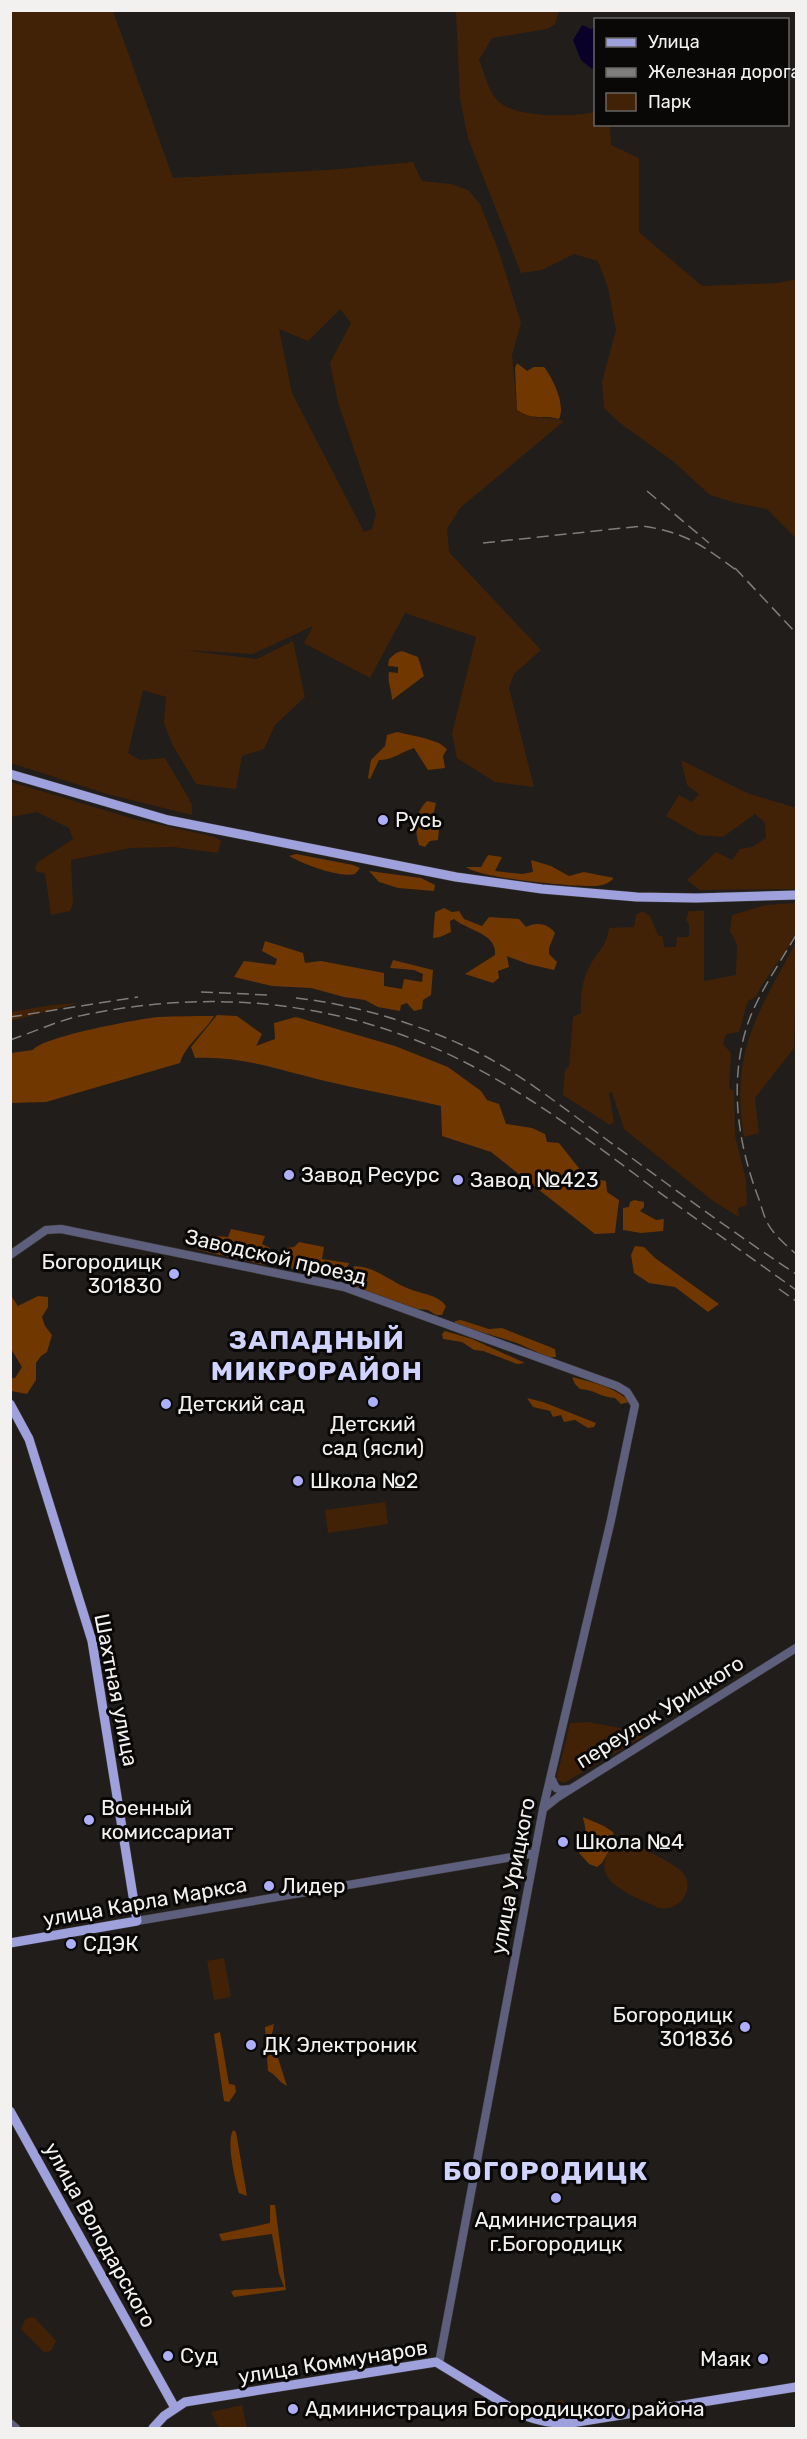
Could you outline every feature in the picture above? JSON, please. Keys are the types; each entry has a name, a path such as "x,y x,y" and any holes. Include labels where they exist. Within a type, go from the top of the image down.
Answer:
{"main road":[{"path":"10,774 168,820 456,877 542,889 637,897 796,896"},
{"name":"Шахтная улица","path":"10,1404 28,1439 92,1641 137,1921"},
{"name":"улица Карла Маркса","path":"10,1943 137,1921"},
{"name":"улица Володарского","path":"10,2111 175,2408"},
{"name":"улица Коммунаров","path":"153,2428 175,2408 185,2403 439,2363 521,2414 550,2424 571,2423 796,2387"}],"street":[{"name":"Заводской проезд","path":"10,1255 46,1230 61,1229 344,1287 617,1386 633,1399"},
{"name":"улица Урицкого","path":"439,2363 543,1809 616,1498 635,1405 633,1399"},
{"name":"переулок Урицкого","path":"543,1809 571,1789 796,1648"},
{"path":"551,1778 555,1788 571,1789"},
{"name":"улица Карла Маркса","path":"137,1921 534,1855"},
{"path":"10,2423 16,2428"}],"green space":[{"path":"12,10 113,11 173,178 329,170 413,162 422,181 451,184 468,190 480,204 499,252 521,323 512,355 517,410 529,416 564,421 460,508 447,529 449,552 541,650 514,674 509,688 534,787 495,782 457,758 452,733 476,637 405,613 370,678 304,643 313,626 253,654 183,650 257,659 293,641 305,697 275,725 264,749 242,756 236,789 196,784 172,744 164,723 166,697 143,690 128,753 140,760 165,758 192,804 192,815 107,794 11,763","holes":["340,309 351,323 330,363 338,402 376,514 372,529 364,532 292,393 279,329 308,341"]},
{"path":"456,11 559,11 555,24 547,29 492,38 479,60 496,99 504,106 515,110 543,115 594,112 594,126 610,126 611,145 639,158 639,232 702,286 779,283 796,279 796,538 767,509 710,495 674,462 620,423 604,408 602,382 616,330 608,288 598,261 574,254 542,270 521,273 468,138 460,99"},
{"path":"681,760 747,793 796,808 796,889 700,890 687,880 716,852 732,860 740,849 752,847 766,838 765,823 755,814 723,837 699,835 666,816 679,795 692,802 699,794 687,785"},
{"path":"11,782 134,819 215,837 221,841 218,853 173,847 131,848 71,860 73,904 70,911 51,915 45,873 37,872 35,868 38,862 73,839 69,828 37,812 11,817"},
{"path":"796,903 798,917 792,940 756,997 748,1001 739,1032 726,1034 723,1044 731,1053 729,1088 734,1091 735,1136 746,1180 747,1205 738,1208 739,1217 713,1201 624,1129 612,1092 609,1093 614,1122 610,1125 563,1095 565,1070 569,1066 573,1017 581,1013 581,993 584,980 605,943 609,928 634,927 636,915 642,911 650,916 658,935 663,937 664,947 676,947 677,937 689,937 689,924 686,920 689,911 704,911 704,981 736,975 737,944 730,931 732,915 766,905"},
{"path":"796,942 794,1048 755,1098 759,1133 744,1137 741,1080 744,1056 759,1012"},
{"path":"79,1003 11,1021 11,1012"},
{"path":"385,1502 388,1524 328,1533 325,1510"},
{"path":"588,1722 620,1728 644,1736 564,1783 556,1780 570,1723"},
{"path":"621,1843 630,1843 641,1848 683,1873 688,1886 679,1903 673,1907 659,1908 614,1884 605,1869 605,1860 607,1854"},
{"path":"224,1958 231,1997 214,2000 207,1961"},
{"path":"30,2317 35,2318 56,2341 51,2351 44,2352 21,2329 25,2320"},
{"path":"563,2400 566,2417 537,2416 527,2408"},
{"path":"242,2405 247,2428 219,2428 211,2412"}],"shaded area":[{"path":"582,25 591,29 594,28 594,67 592,69 581,60 573,40"},
{"path":"517,363 527,371 534,367 544,367 555,385 560,400 559,419 534,417 517,410 515,368"},
{"path":"402,651 418,657 424,676 392,700 389,672 398,673 398,667 388,666 389,659"},
{"path":"397,732 439,743 447,749 443,756 445,768 428,770 414,748 379,760 370,779 368,778 371,760 385,746 387,735"},
{"path":"427,801 436,803 432,821 439,829 438,840 430,841 425,847 419,845 416,827 420,810"},
{"path":"296,854 360,868 355,874 340,874 289,856"},
{"path":"488,855 502,857 495,871 522,874 533,872 531,860 551,866 569,876 584,872 614,878 599,886 567,885 489,875 466,867 481,867"},
{"path":"369,871 421,878 435,885 434,891 398,888 379,882"},
{"path":"444,908 452,912 459,911 464,919 482,926 489,917 519,919 526,927 538,924 549,927 555,933 549,948 549,954 557,962 554,970 507,956 509,967 498,971 499,978 493,983 465,974 495,955 494,948 487,937 454,919 450,921 451,932 433,938 435,912"},
{"path":"265,941 303,953 305,963 321,961 384,973 384,986 402,989 404,979 422,982 423,974 414,970 390,968 393,960 433,970 431,995 423,1000 422,1009 414,1011 407,1003 401,1005 400,1011 378,1007 365,1000 311,988 272,986 234,977 244,961 275,965 277,959 262,951"},
{"path":"217,1015 237,1016 262,1034 256,1046 275,1039 274,1023 296,1017 395,1046 448,1067 481,1091 487,1100 499,1104 506,1124 532,1128 545,1134 547,1142 559,1143 586,1177 606,1181 607,1192 619,1200 615,1233 595,1234 491,1152 442,1136 441,1106 245,1061 195,1058 191,1047"},
{"path":"214,1016 186,1050 180,1063 46,1102 11,1103 11,1053 33,1050 40,1045 71,1034 131,1021 158,1017"},
{"path":"634,1200 644,1202 644,1207 640,1211 656,1220 664,1219 663,1231 641,1233 623,1230 623,1208 629,1207 630,1202"},
{"path":"231,1229 265,1236 262,1244 270,1248 265,1265 198,1250 192,1243 197,1234 228,1237"},
{"path":"299,1242 324,1247 322,1259 349,1263 343,1280 281,1264 285,1248 294,1247"},
{"path":"635,1246 644,1247 655,1258 719,1304 708,1312 675,1287 649,1283 634,1273 631,1255"},
{"path":"354,1266 368,1268 407,1288 438,1299 446,1306 442,1315 417,1309 347,1284"},
{"path":"10,1287 12,1297 18,1306 38,1296 48,1297 48,1307 42,1317 52,1335 47,1352 36,1363 36,1380 27,1394 11,1391 11,1378 15,1378 22,1367 11,1349"},
{"path":"461,1320 489,1329 502,1328 555,1349 556,1357 548,1357 517,1343 455,1324 455,1321"},
{"path":"445,1331 472,1339 525,1363 517,1364 483,1351 474,1350 462,1342 443,1339 442,1334"},
{"path":"572,1377 610,1389 630,1402 621,1404 615,1398 580,1389"},
{"path":"527,1398 596,1423 594,1427 588,1428 575,1420 564,1422 561,1415 553,1417 550,1411 533,1407"},
{"path":"583,1817 613,1832 615,1840 602,1863 597,1867 589,1864 579,1853 585,1833"},
{"path":"274,2024 272,2034 278,2041 276,2052 287,2086 268,2071 265,2027"},
{"path":"220,2032 229,2084 235,2085 236,2092 229,2102 224,2101 214,2034"},
{"path":"233,2130 236,2132 247,2196 239,2193 233,2170 230,2143"},
{"path":"270,2205 275,2205 286,2290 234,2297 231,2292 235,2290 284,2287 279,2274 272,2234 222,2241 219,2234 270,2223"}],"railway":[{"path":"647,491 709,543"},
{"path":"483,543 642,526 671,532 694,542 740,573"},
{"path":"735,568 796,633"},
{"path":"796,935 764,989 748,1023 742,1044 737,1087 744,1152 763,1213 774,1232 796,1254"},
{"path":"201,992 269,995"},
{"path":"10,1017 138,997"},
{"path":"296,998 320,1001 392,1018 439,1035 483,1055 534,1086 704,1211 796,1274"},
{"path":"10,1040 84,1015 185,1002 235,1002 284,1006 333,1015 382,1028 429,1046 476,1068 522,1095 796,1290"},
{"path":"779,1289 796,1301"}],"place":[{"name":"Русь","path":"383,820"},
{"name":"Завод Ресурс","path":"289,1175"},
{"name":"Завод №423","path":"458,1180"},
{"name":"Богородицк 301830","path":"174,1274"},
{"name":"Детский сад (ясли)","path":"373,1402"},
{"name":"Детский сад","path":"166,1404"},
{"name":"Школа №2","path":"298,1481"},
{"name":"Военный комиссариат","path":"89,1820"},
{"name":"Школа №4","path":"563,1842"},
{"name":"Лидер","path":"269,1886"},
{"name":"СДЭК","path":"71,1944"},
{"name":"Богородицк 301836","path":"745,2027"},
{"name":"ДК Электроник","path":"251,2045"},
{"name":"Администрация г.Богородицк","path":"556,2198"},
{"name":"Суд","path":"168,2356"},
{"name":"Маяк","path":"763,2359"},
{"name":"Администрация Богородицкого района","path":"293,2409"}],"district":[{"name":"ЗАПАДНЫЙ МИКРОРАЙОН","path":"317,1356"},
{"name":"БОГОРОДИЦК","path":"546,2171"}]}
